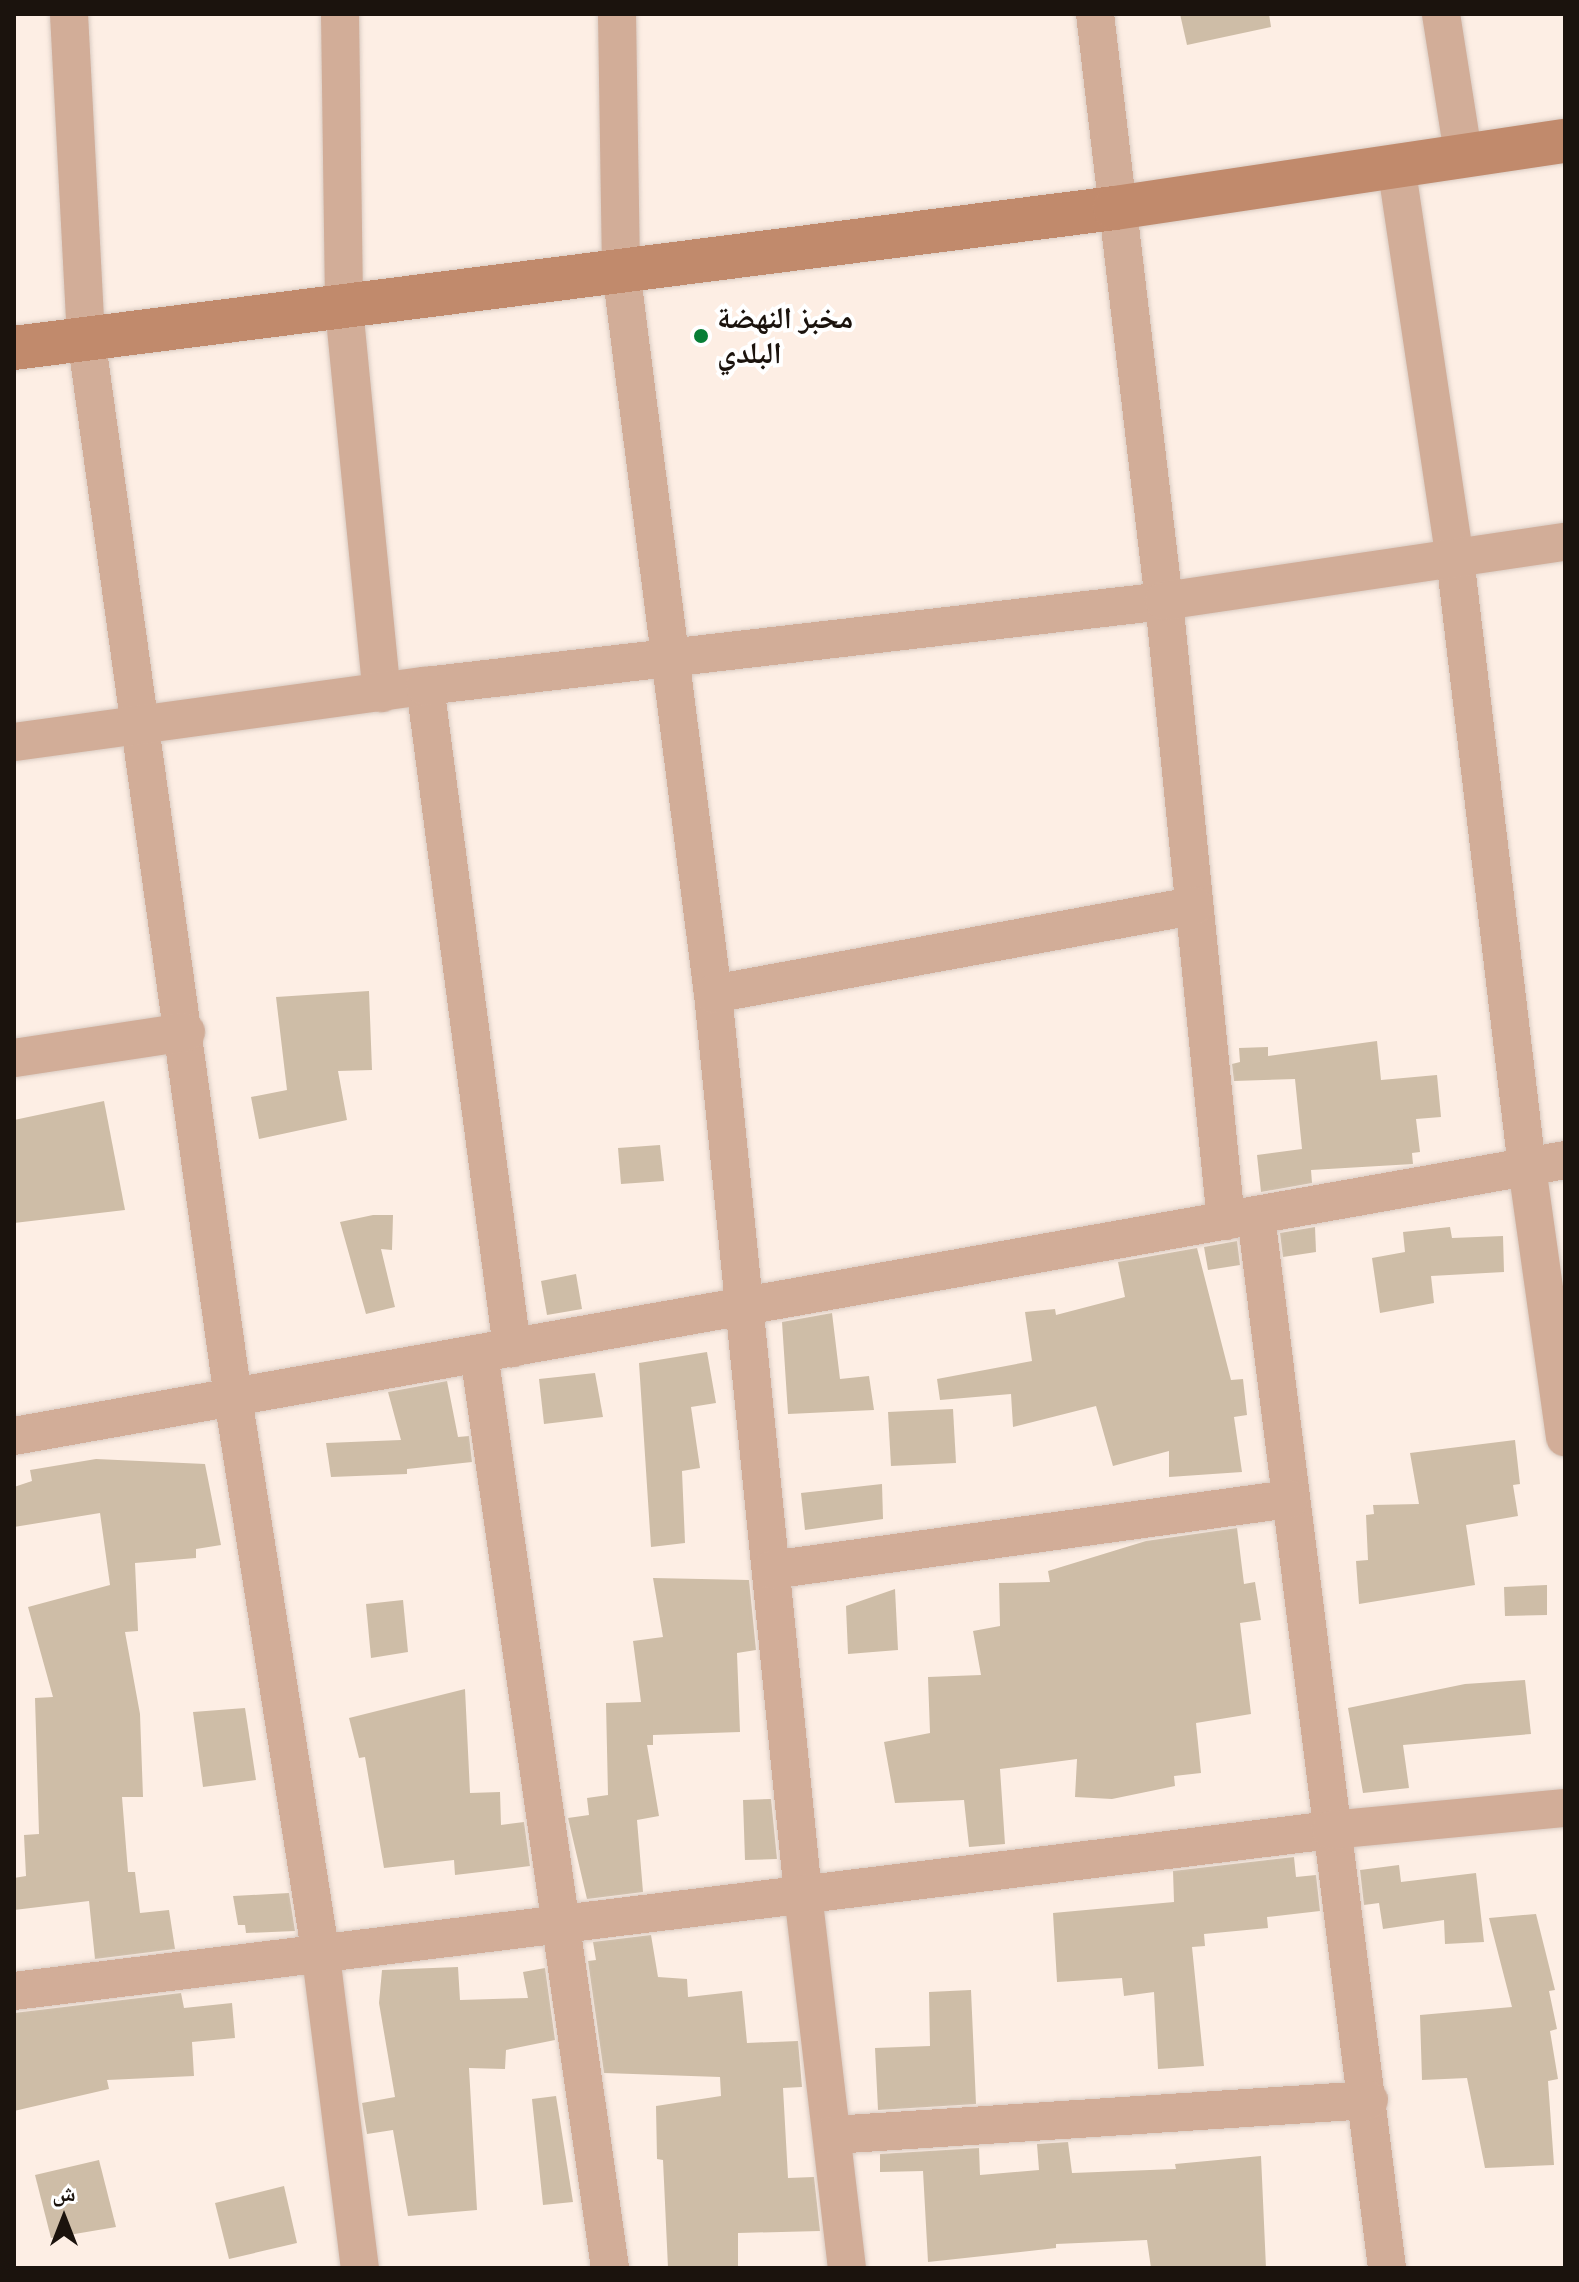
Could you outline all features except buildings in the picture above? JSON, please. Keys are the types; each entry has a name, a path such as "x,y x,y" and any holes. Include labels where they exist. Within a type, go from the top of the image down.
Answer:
{"street":[{"path":"69,14 86,337 186,1032 233,1398 321,1956 360,2268"},
{"path":"340,14 344,308 382,693"},
{"path":"617,14 621,270 673,659 713,994 803,1894 847,2268"},
{"path":"1095,14 1115,208 1164,601 1194,906 1241,1218 1289,1499 1369,2100 1387,2268"},
{"path":"1441,14 1463,153"},
{"path":"14,348 1115,208 1463,153 1565,141"},
{"path":"1396,165 1455,558 1527,1167 1565,1437"},
{"path":"14,742 143,727 425,686 1164,601 1565,542"},
{"path":"425,686 496,1351 563,1926 610,2268"},
{"path":"713,994 1194,906"},
{"path":"14,1058 186,1032"},
{"path":"14,1436 1565,1160"},
{"path":"771,1570 1289,1499"},
{"path":"14,1991 321,1956 1331,1830 1565,1808"},
{"path":"833,2135 1369,2100"}],"place":[{"name":"مخبز النهضة البلدي","path":"701,336"}]}
